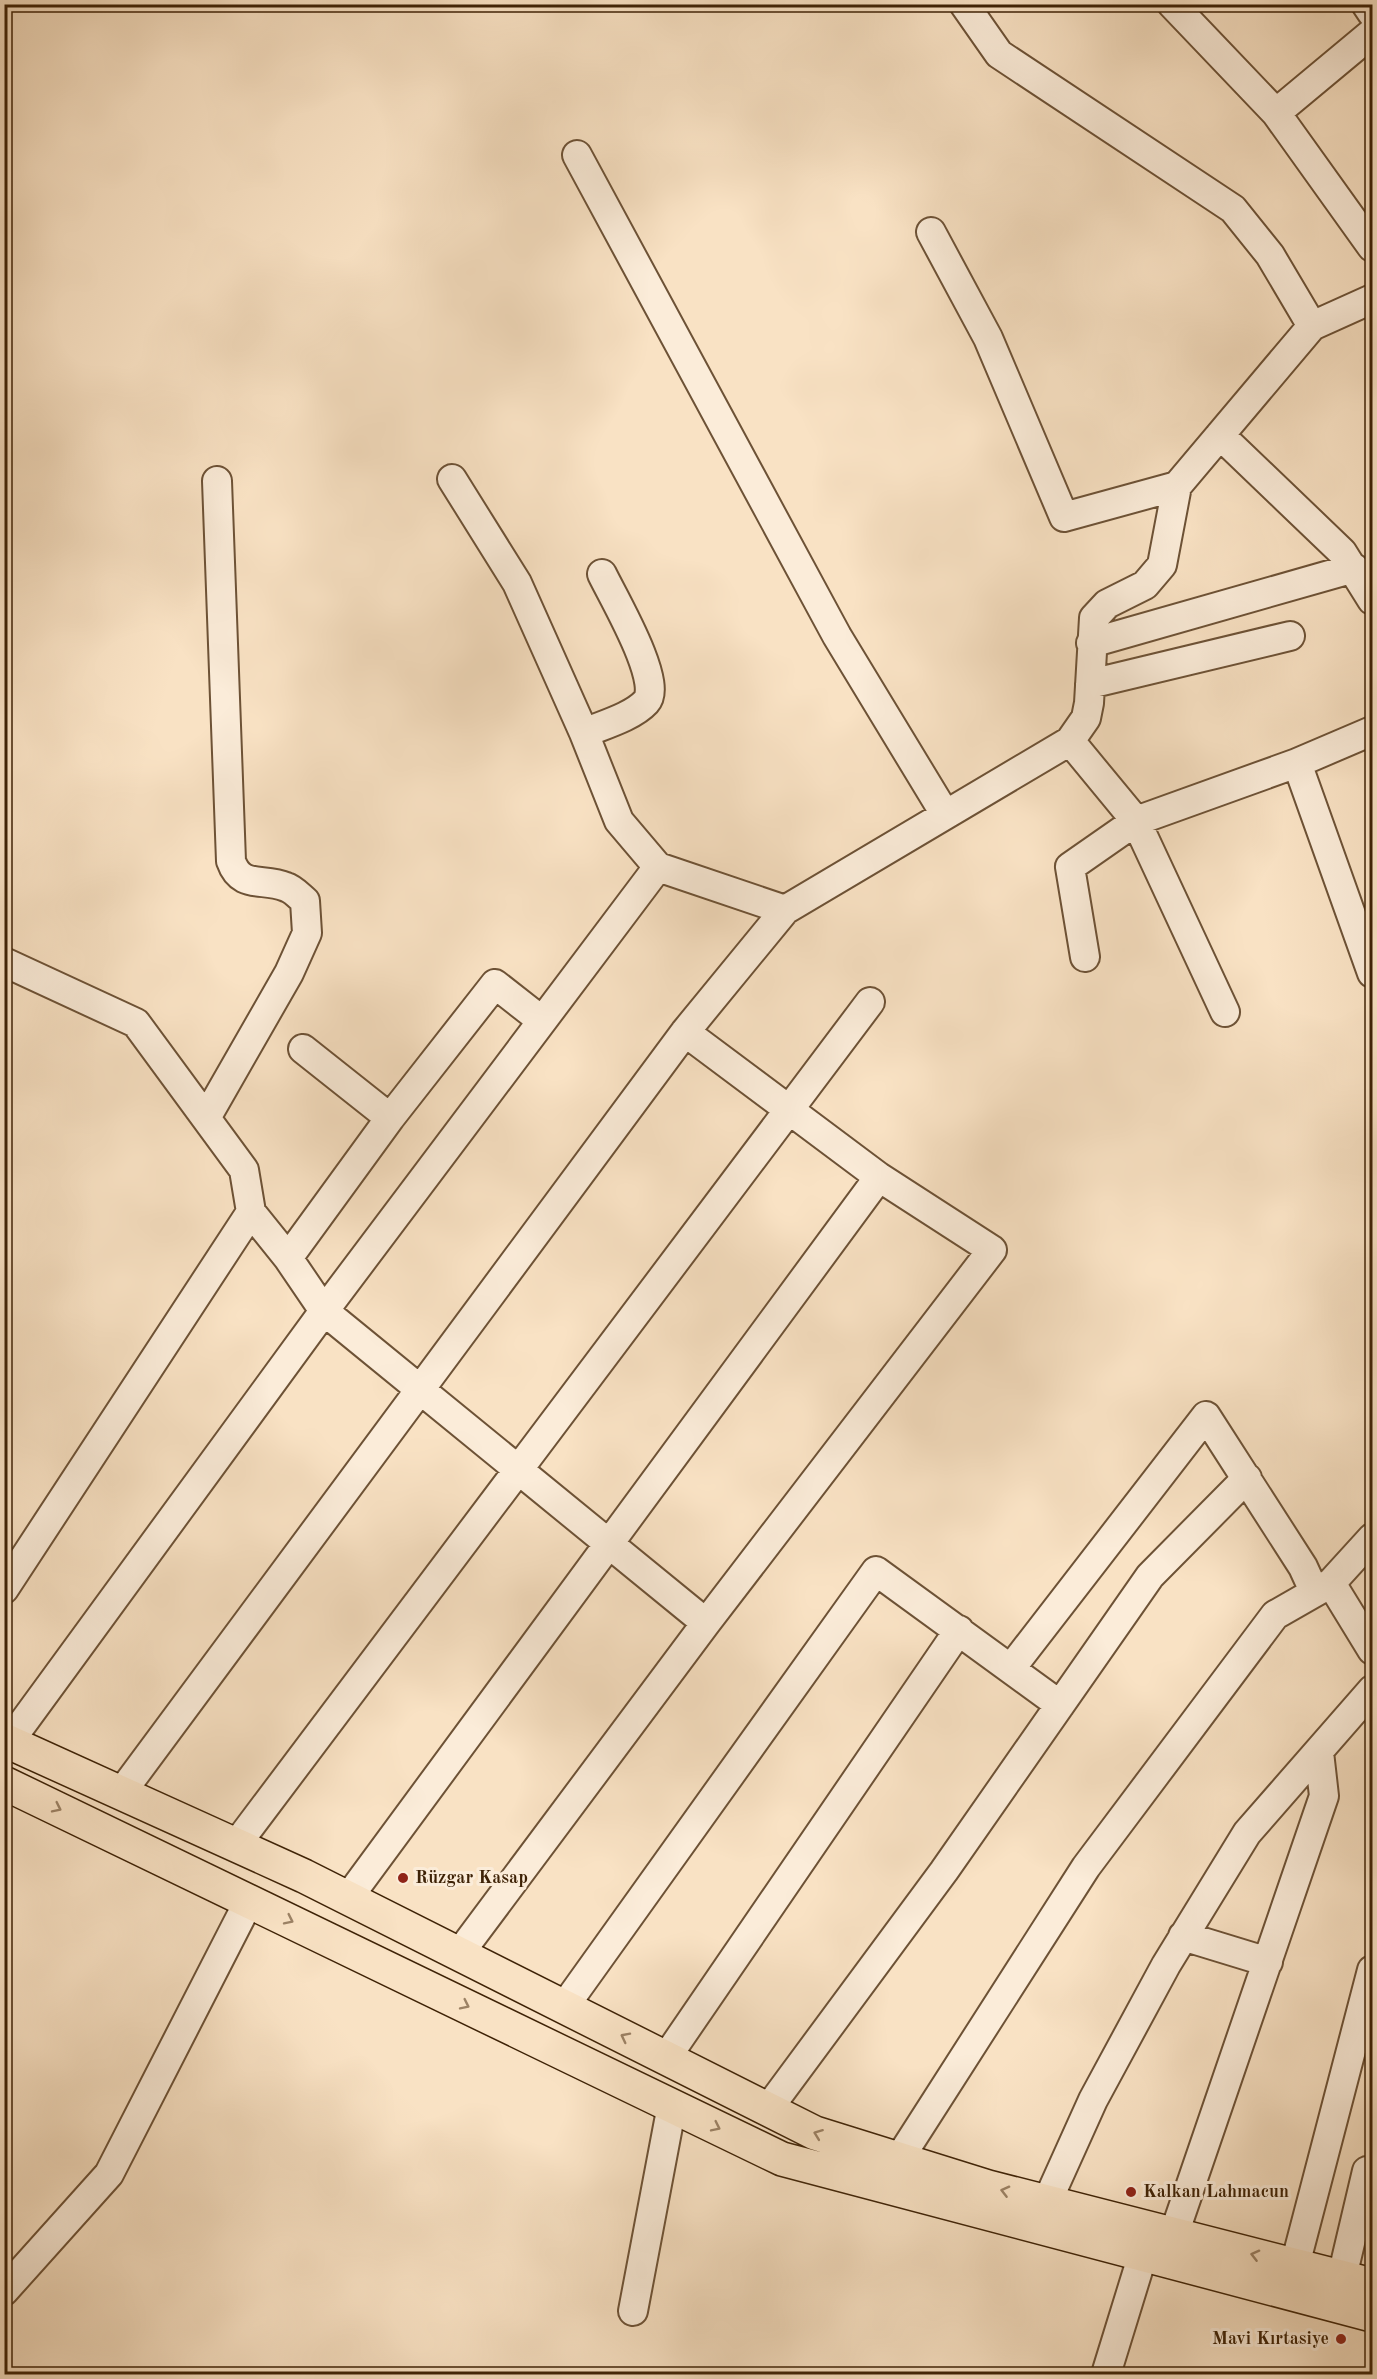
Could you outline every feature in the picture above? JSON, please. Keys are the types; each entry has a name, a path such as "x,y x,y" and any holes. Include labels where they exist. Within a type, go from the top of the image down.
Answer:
{"main road":[{"path":"7,1741 348,1898 815,2133 1047,2202 1357,2281"},
{"path":"4,1782 782,2159 1372,2315"}],"street":[{"path":"964,4 999,54 1233,209 1270,255 1312,326"},
{"path":"1172,4 1276,113 1372,248"},
{"path":"1365,4 1372,13"},
{"path":"1276,113 1372,33"},
{"path":"577,154 837,636 945,814"},
{"path":"932,232 988,338 1064,517 1177,486"},
{"path":"121,1793 685,1032 785,910 1070,741 1086,718 1095,618 1099,610 1145,585 1162,565 1177,486 1312,326 1372,299"},
{"path":"1220,435 1328,537 1354,568 1372,600"},
{"path":"452,479 517,583 584,734 619,821 658,867 785,910"},
{"path":"206,1118 289,972 307,933 305,901 287,887 243,879 235,874 231,861 217,481"},
{"path":"1091,643 1354,568"},
{"path":"584,734 634,710 647,701 651,693 649,671 602,574"},
{"path":"1090,684 1290,636"},
{"path":"1085,957 1070,867 1136,821 1297,763 1372,731"},
{"path":"1070,741 1136,821 1225,1012"},
{"path":"1297,763 1372,973"},
{"path":"7,1741 324,1311 658,867"},
{"path":"4,962 135,1023 244,1170 251,1212 288,1258 324,1311 706,1623"},
{"path":"288,1258 390,1118 495,984 541,1020"},
{"path":"236,1845 870,1002"},
{"path":"459,1954 706,1623 992,1250 879,1177 685,1032"},
{"path":"303,1049 390,1118"},
{"path":"348,1898 879,1177"},
{"path":"4,1589 251,1212"},
{"path":"1012,1667 1206,1416 1303,1567 1322,1587 1372,1650"},
{"path":"768,2109 944,1871 1150,1576 1247,1478"},
{"path":"898,2159 1086,1867 1275,1615 1322,1587 1372,1538"},
{"path":"564,2007 876,1571 1012,1667 1060,1705"},
{"path":"666,2058 959,1630"},
{"path":"1047,2202 1094,2100 1183,1936 1247,1833 1372,1690"},
{"path":"1174,2234 1324,1796 1319,1752"},
{"path":"4,2291 109,2174 249,1900"},
{"path":"1183,1936 1268,1962"},
{"path":"1295,2265 1372,1970"},
{"path":"633,2311 672,2106"},
{"path":"1357,2281 1367,2171"},
{"path":"1106,2374 1143,2254"}],"place":[{"name":"Rüzgar Kasap","path":"403,1878"},
{"name":"Kalkan Lahmacun","path":"1131,2192"},
{"name":"Mavi Kırtasiye","path":"1341,2339"}]}
